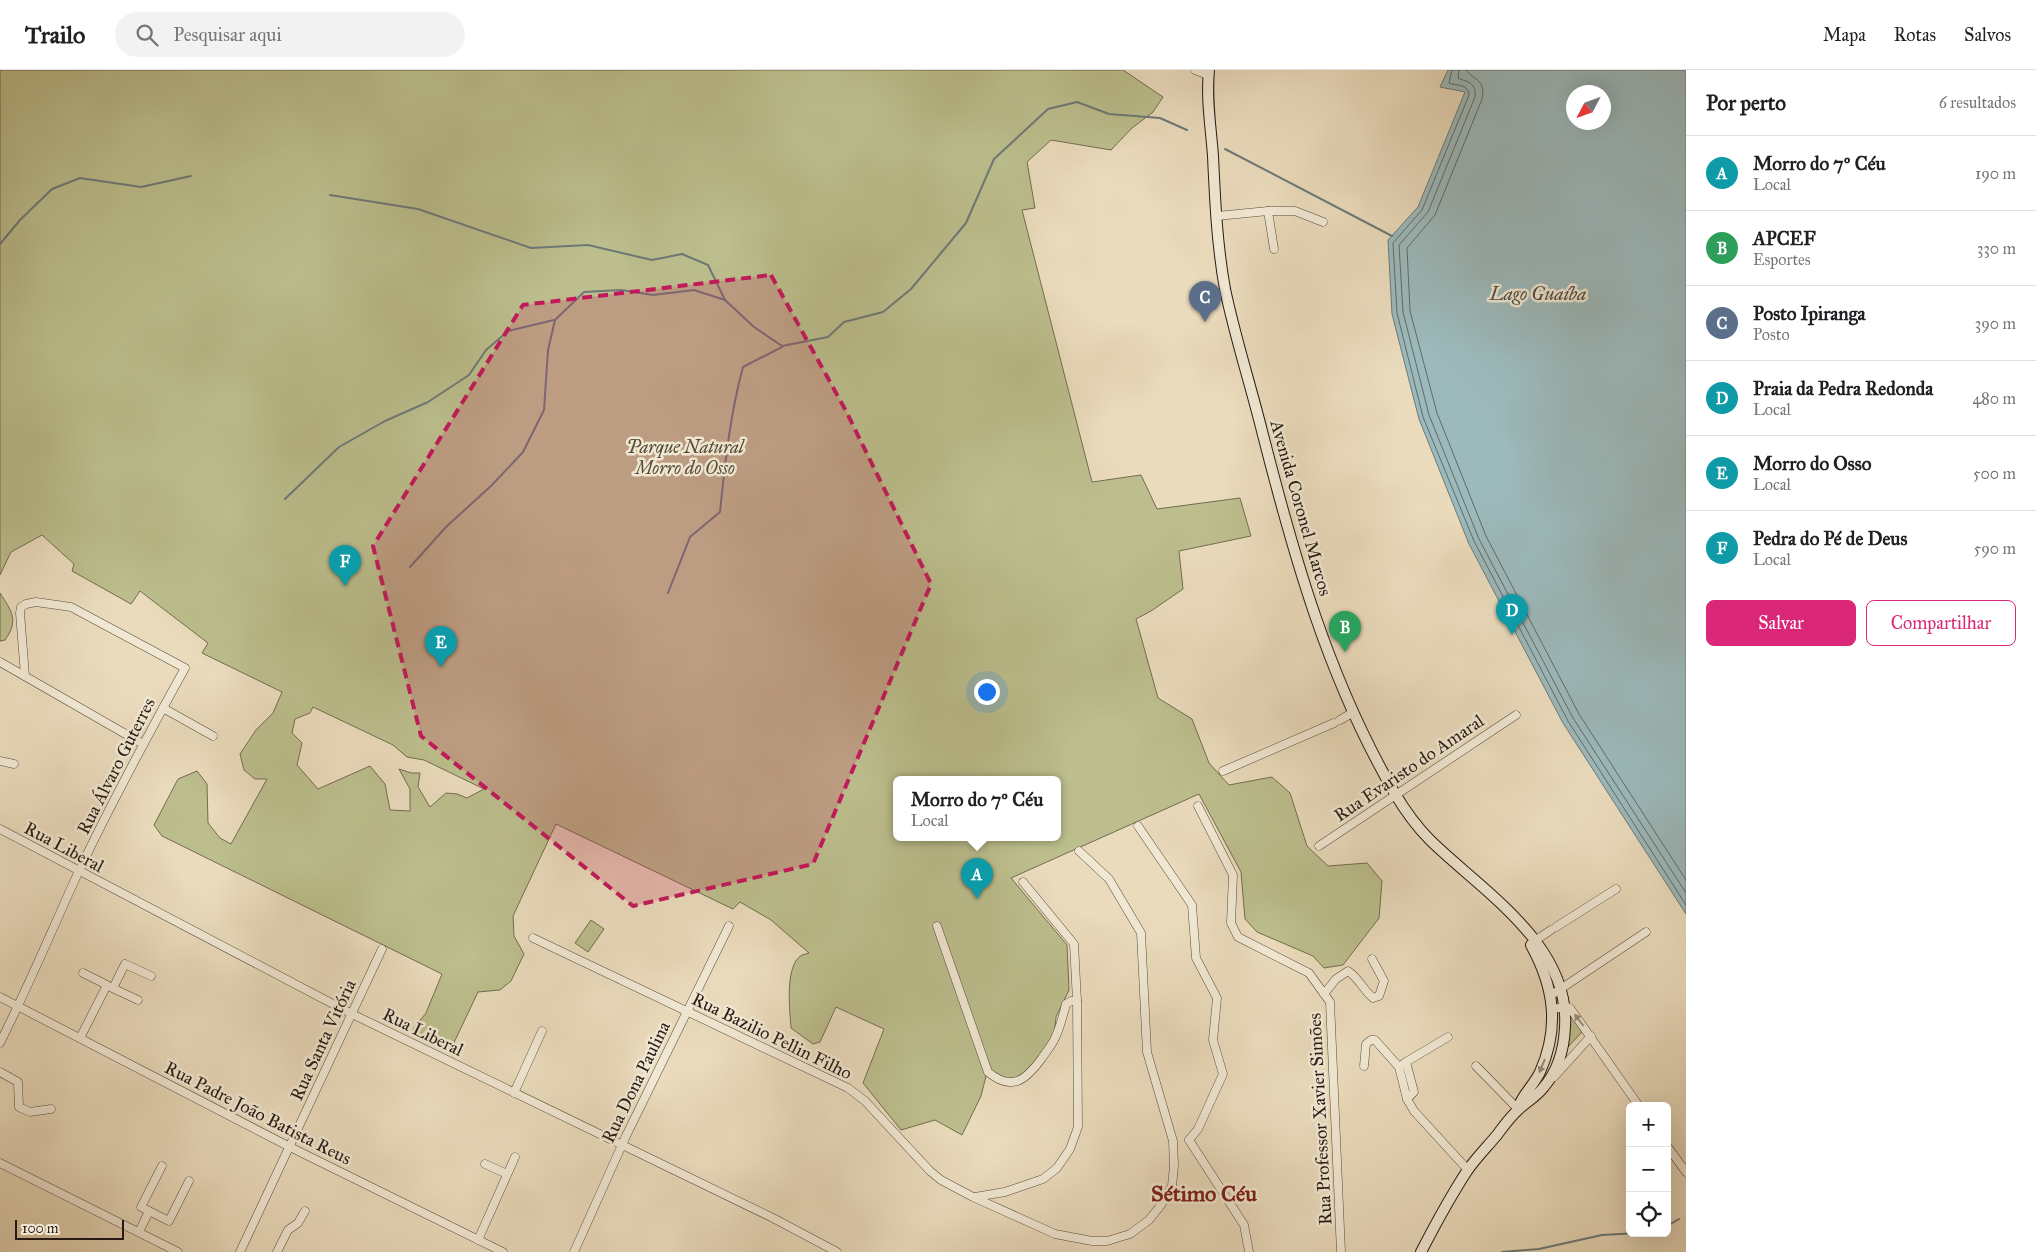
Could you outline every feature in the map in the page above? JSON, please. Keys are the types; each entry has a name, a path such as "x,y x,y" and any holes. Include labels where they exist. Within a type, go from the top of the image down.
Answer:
{"main road":[{"name":"Avenida Coronel Marcos","path":"1209,73 1209,108 1218,237 1235,337 1255,405 1277,494 1318,627 1352,713 1396,795 1430,840 1476,880 1536,940 1562,988 1566,1007 1561,1054 1557,1066 1544,1088"},
{"name":"Avenida Coronel Marcos","path":"1517,922 1537,956 1544,973 1550,996 1553,1026 1546,1056 1539,1073 1520,1102 1518,1109"},
{"path":"1553,1026 1554,1044 1561,1054 1572,1058"},
{"path":"1421,1252 1439,1217 1468,1170 1518,1109 1544,1088"}],"street":[{"path":"1195,70 1209,73"},
{"path":"1217,216 1268,211 1295,211 1323,222"},
{"path":"1268,211 1274,249"},
{"name":"Rua Álvaro Guterres","path":"0,1042 79,872 143,744 185,668 71,607 36,602 21,607 20,613 25,676"},
{"path":"0,662 143,744"},
{"path":"163,708 213,736"},
{"path":"1224,771 1352,713"},
{"name":"Rua Evaristo do Amaral","path":"1319,846 1516,715"},
{"path":"0,761 14,764"},
{"name":"Rua Professor Xavier Simões","path":"1198,806 1234,876 1231,923 1239,938 1309,973 1330,1004 1341,1252"},
{"path":"1138,826 1192,904 1196,958 1217,998 1213,1040 1223,1074 1198,1129 1189,1140 1173,1141"},
{"name":"Rua Liberal","path":"0,829 352,1014 773,1218 837,1252"},
{"name":"Rua Bazilio Pellin Filho","path":"533,938 848,1088 865,1101 930,1171 973,1197 1055,1234 1092,1241 1107,1241 1130,1234 1149,1220 1161,1205 1172,1186 1174,1166 1173,1141 1147,1052 1141,933 1109,879 1079,852"},
{"path":"973,1197 1005,1192 1043,1179 1057,1168 1070,1149 1078,1127 1077,1000 1074,944 1023,882"},
{"path":"1536,940 1616,889"},
{"name":"Rua Dona Paulina","path":"574,1252 621,1145 729,926"},
{"path":"937,926 988,1072 1004,1082 1013,1082 1030,1074 1055,1040 1066,1004 1077,1000"},
{"path":"1550,996 1646,932"},
{"name":"Rua Santa Vitória","path":"240,1252 382,949"},
{"path":"1324,994 1336,979 1348,971 1354,975 1366,993 1374,998 1379,996 1384,981 1372,959"},
{"path":"80,1038 125,964 151,976"},
{"path":"83,973 138,1000"},
{"name":"Rua Padre João Batista Reus","path":"0,997 290,1147 503,1252"},
{"path":"1552,1009 1570,1008 1636,1102"},
{"path":"514,1093 542,1030"},
{"path":"1544,1088 1591,1036"},
{"path":"1399,1067 1448,1037"},
{"path":"1364,1066 1366,1044 1371,1040 1375,1040 1399,1067 1407,1099 1414,1112 1468,1170"},
{"path":"1406,1062 1414,1092 1407,1099"},
{"path":"1476,1066 1518,1109"},
{"path":"0,1072 18,1082 20,1107 30,1112 51,1109"},
{"path":"1189,1140 1244,1225 1249,1252"},
{"path":"1668,1147 1686,1172"},
{"path":"478,1240 514,1157"},
{"path":"0,1163 178,1252"},
{"path":"485,1164 507,1174"},
{"path":"162,1166 141,1206 169,1221 189,1181"},
{"path":"138,1232 150,1211"},
{"path":"277,1252 288,1230 298,1223 305,1211"}],"highlighted area":[{"path":"771,275 846,411 931,584 813,864 633,906 421,736 373,546 523,305"}],"green space":[{"name":"Parque Natural Morro do Osso","path":"0,70 1123,70 1163,97 1153,112 1132,128 1111,150 1051,140 1027,162 1035,208 1022,210 1092,482 1141,475 1157,509 1240,498 1251,536 1179,551 1183,589 1136,619 1158,698 1192,719 1209,763 1229,785 1272,777 1290,793 1307,846 1328,866 1367,863 1382,881 1379,918 1343,965 1324,968 1313,956 1257,932 1245,919 1241,872 1199,794 1011,878 1067,945 1069,990 1056,1017 1054,1036 1027,1074 1013,1080 987,1072 981,1096 962,1135 935,1120 901,1130 863,1083 884,1029 836,1007 820,1042 813,1044 791,1028 790,978 796,960 802,955 809,953 771,920 740,902 733,909 556,824 513,916 514,936 524,954 511,981 500,990 478,992 450,1051 415,1035 413,1029 426,1013 442,974 162,836 154,825 178,779 197,771 207,784 208,823 220,838 231,844 267,779 255,779 244,770 240,754 256,730 273,713 282,692 202,653 208,643 140,591 131,604 72,571 74,564 42,535 11,552 0,575","holes":["313,707 393,745 407,757 424,760 484,789 467,798 457,794 446,793 430,807 418,787 420,773 411,773 399,769 410,789 410,811 390,810 385,784 370,766 318,789 297,765 302,743 292,733 295,719 310,713"]},
{"path":"0,593 11,611 13,621 5,640 0,641"},
{"path":"591,920 604,929 588,952 575,943"},
{"path":"1569,1011 1582,1032 1567,1048"}],"water":[{"name":"Lago Guaíba","path":"1448,70 1686,70 1686,914 1563,723 1469,544 1419,419 1392,314 1388,240 1418,207 1465,92 1440,87"}],"waterway":[{"path":"410,567 446,527 492,485 523,452 544,410 548,350 555,320 584,292 621,290 653,295 694,290 725,300 754,327 782,346 828,337 844,322 883,312 911,289 966,223 994,159 1048,109 1077,102 1109,114 1160,118 1187,130"},
{"path":"1225,149 1392,236"},
{"path":"0,244 20,220 52,189 80,178 141,187 191,176"},
{"path":"330,195 418,209 531,248 588,245 652,260 682,254 708,265 725,300"},
{"path":"285,499 339,447 385,421 428,402 469,375 486,350 508,331 554,320"},
{"path":"668,593 690,537 720,512 731,421 743,367 782,347"},
{"path":"1671,1224 1679,1219"},
{"path":"1502,1252 1539,1249 1602,1235 1626,1234"}],"place":[{"name":"Posto Ipiranga","path":"1205,322"},
{"name":"Pedra do Pé de Deus","path":"345,586"},
{"name":"Praia da Pedra Redonda","path":"1512,635"},
{"name":"APCEF","path":"1345,652"},
{"name":"Morro do Osso","path":"441,667"},
{"name":"Morro do 7º Céu","path":"977,899"}],"district":[{"name":"Sétimo Céu","path":"1204,1193"}]}
